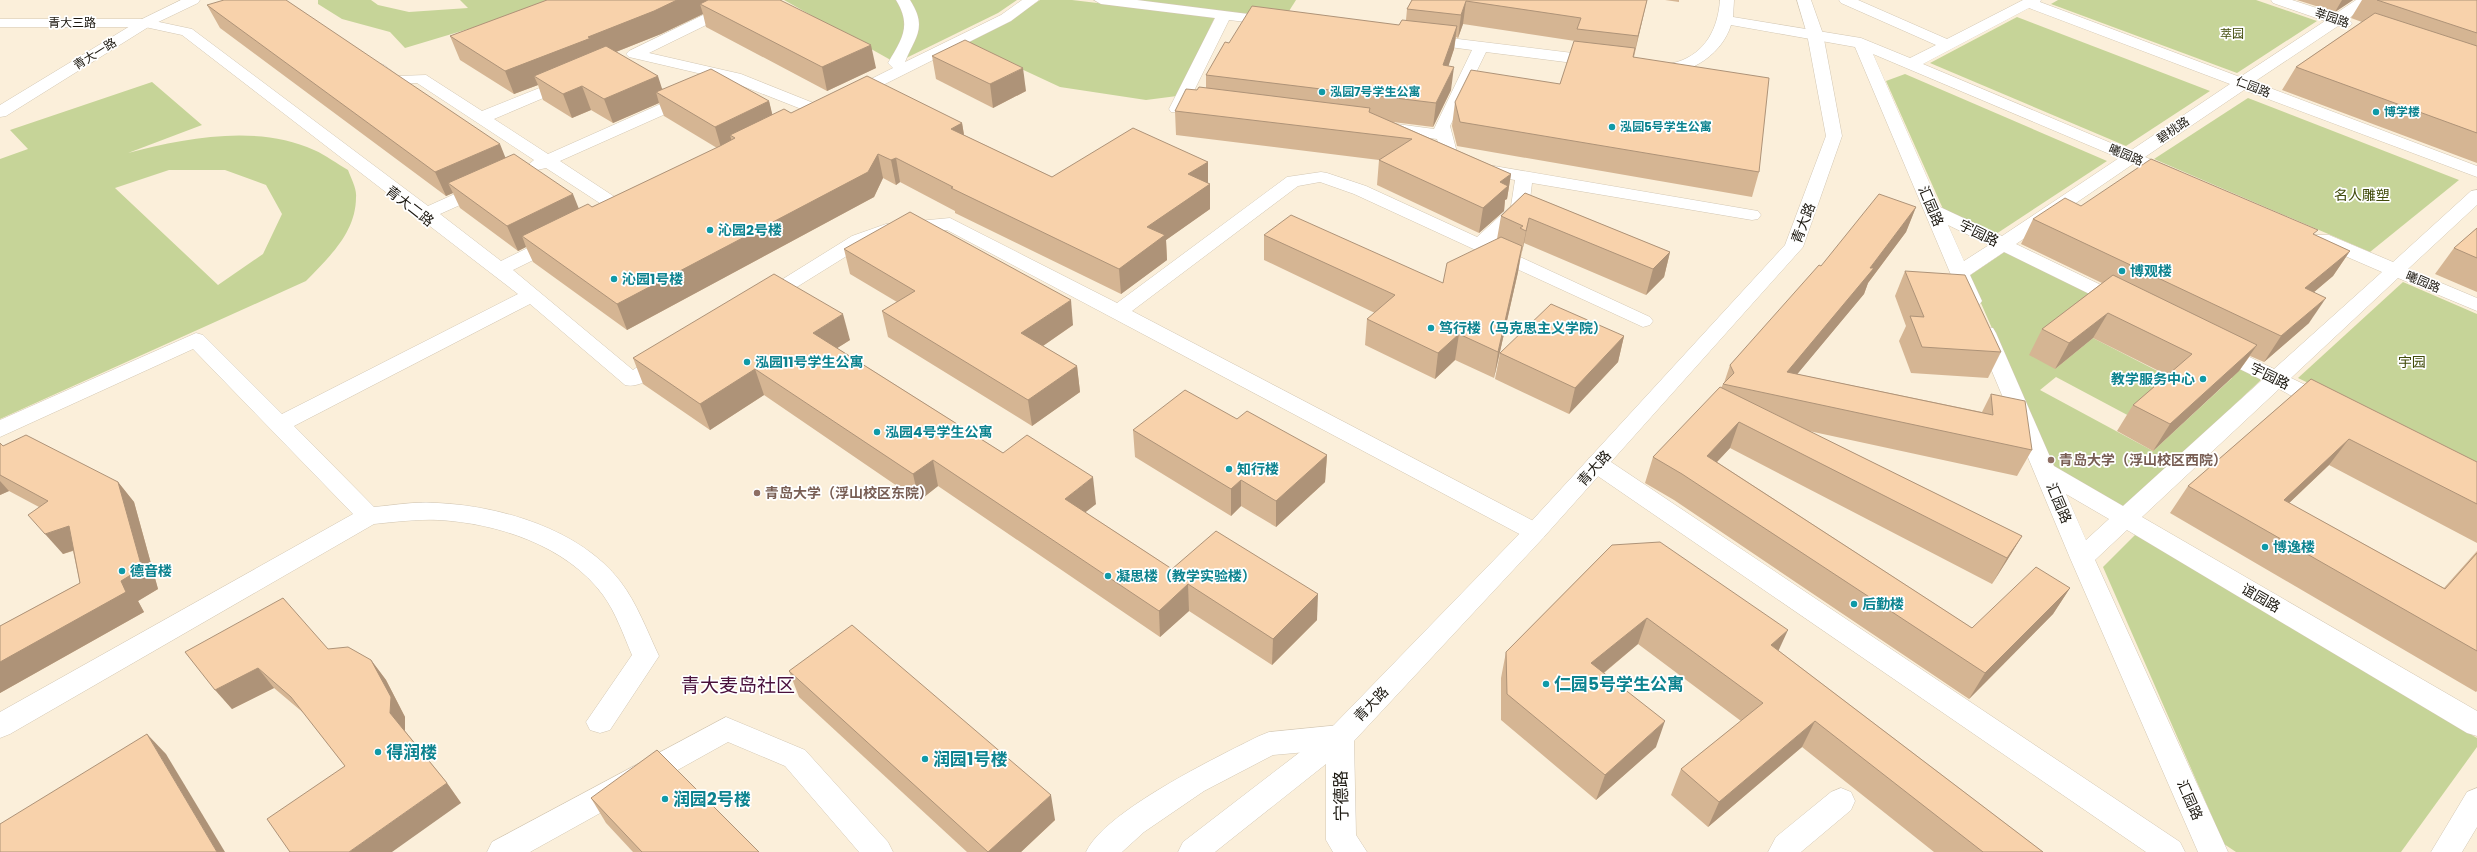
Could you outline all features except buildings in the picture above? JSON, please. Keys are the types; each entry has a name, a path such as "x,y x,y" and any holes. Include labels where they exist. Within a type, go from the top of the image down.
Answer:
{"street":[{"name":"青大一路","path":"0,112 145,23 193,0"},
{"path":"746,0 626,57 735,77 832,105"},
{"path":"903,0 911,11 914,31 896,63 903,69"},
{"path":"799,121 1006,18 1032,0"},
{"path":"1101,0 1286,23"},
{"path":"1638,66 1669,70 1703,57 1722,32 1727,0"},
{"name":"青大路","path":"1193,852 1340,737 1535,532 1794,247 1834,136 1815,34 1804,0"},
{"path":"1846,0 1948,45"},
{"name":"莘园路","path":"2278,0 2351,25"},
{"name":"碧桃路","path":"1960,272 2242,83 2351,25 2366,0"},
{"path":"1911,64 2031,1"},
{"name":"仁园路","path":"2031,1 2477,172"},
{"path":"1184,105 1224,15"},
{"name":"曦园路","path":"1725,20 1815,34 1861,43 2190,182"},
{"name":"青大三路","path":"0,23 145,23"},
{"path":"145,23 187,32 500,269 530,296 632,380 679,351"},
{"name":"青大二路","path":"187,32 530,296"},
{"path":"1412,38 1614,64"},
{"name":"汇园路","path":"1861,43 2082,558 2213,852"},
{"path":"1481,47 1442,126 1452,164 1752,215"},
{"path":"364,58 395,81 420,78 483,117 621,209"},
{"path":"483,117 583,75"},
{"path":"520,172 735,77"},
{"path":"1367,125 1444,135"},
{"path":"1480,245 1520,208 1524,176"},
{"path":"1118,312 1293,181 1321,177 1360,190 1643,321"},
{"path":"428,213 498,182"},
{"path":"2082,558 2477,195"},
{"name":"宇园路","path":"1933,210 2136,310"},
{"path":"746,310 860,240 886,230 950,224 1535,532"},
{"name":"曦园路","path":"2308,232 2477,305"},
{"path":"500,269 571,234"},
{"path":"279,424 530,296"},
{"path":"0,429 196,340 369,516"},
{"name":"宇园路","path":"2199,341 2340,410"},
{"path":"1597,464 2170,852"},
{"name":"谊园路","path":"2045,471 2477,725"},
{"path":"0,726 369,516 436,511 498,520 560,543 604,578 623,604 646,656 600,722"},
{"path":"502,852 686,753 726,729 795,758 878,852"},
{"path":"1101,852 1134,823 1194,782 1270,744 1340,737"},
{"name":"宁德路","path":"1340,737 1342,840 1352,852"},
{"path":"1783,852 1786,846 1841,801"},
{"path":"2446,852 2477,801"}],"green space":[{"path":"318,0 371,0 378,5 409,12 468,8 460,0 565,0 405,48 390,32 342,19 318,4"},
{"path":"784,0 1017,0 998,13 896,63"},
{"path":"1040,0 1072,0 1215,17 1177,96 1146,100 1060,87 966,43 1013,18"},
{"path":"1126,0 1296,0 1284,19"},
{"name":"萃园","path":"2058,0 2256,0 2317,21 2237,73 2051,4"},
{"path":"2017,17 2210,91 2126,146 1930,63"},
{"path":"1905,74 2107,161 1996,234 1943,209 1886,81"},
{"path":"152,82 202,125 128,153 150,147 221,136 269,137 292,142 318,152 348,170 356,191 355,210 340,244 306,281 0,419 0,159 28,149 10,130","holes":["169,170 225,170 266,185 282,214 263,254 218,285 115,188"]},
{"name":"名人雕塑","path":"2248,98 2459,180 2370,252 2154,159"},
{"path":"2006,251 2263,378 2123,509 2054,469 1969,276","holes":["2090,308 2232,378 2153,451 2040,390 2056,377 2133,418 2175,380 2093,338 2055,369"]},
{"name":"宇园","path":"2403,282 2477,314 2477,465 2298,378"},
{"path":"2136,534 2477,738 2477,747 2401,852 2236,852 2224,844 2103,567"}],"place":[{"name":"泓园7号学生公寓","path":"1322,92"},
{"name":"博学楼","path":"2376,112"},
{"name":"泓园5号学生公寓","path":"1612,127"},
{"name":"沁园2号楼","path":"710,230"},
{"name":"博观楼","path":"2122,271"},
{"name":"沁园1号楼","path":"614,279"},
{"name":"笃行楼（马克思主义学院）","path":"1431,328"},
{"name":"泓园11号学生公寓","path":"747,362"},
{"name":"教学服务中心","path":"2203,379"},
{"name":"泓园4号学生公寓","path":"877,432"},
{"name":"青岛大学（浮山校区西院）","path":"2051,460"},
{"name":"知行楼","path":"1229,469"},
{"name":"青岛大学（浮山校区东院）","path":"757,493"},
{"name":"博逸楼","path":"2265,547"},
{"name":"德音楼","path":"122,571"},
{"name":"凝思楼（教学实验楼）","path":"1108,576"},
{"name":"后勤楼","path":"1854,604"},
{"name":"仁园5号学生公寓","path":"1546,684"},
{"name":"得润楼","path":"378,752"},
{"name":"润园1号楼","path":"925,759"},
{"name":"润园2号楼","path":"665,799"}],"district":[{"name":"青大麦岛社区","path":"738,685"}]}
